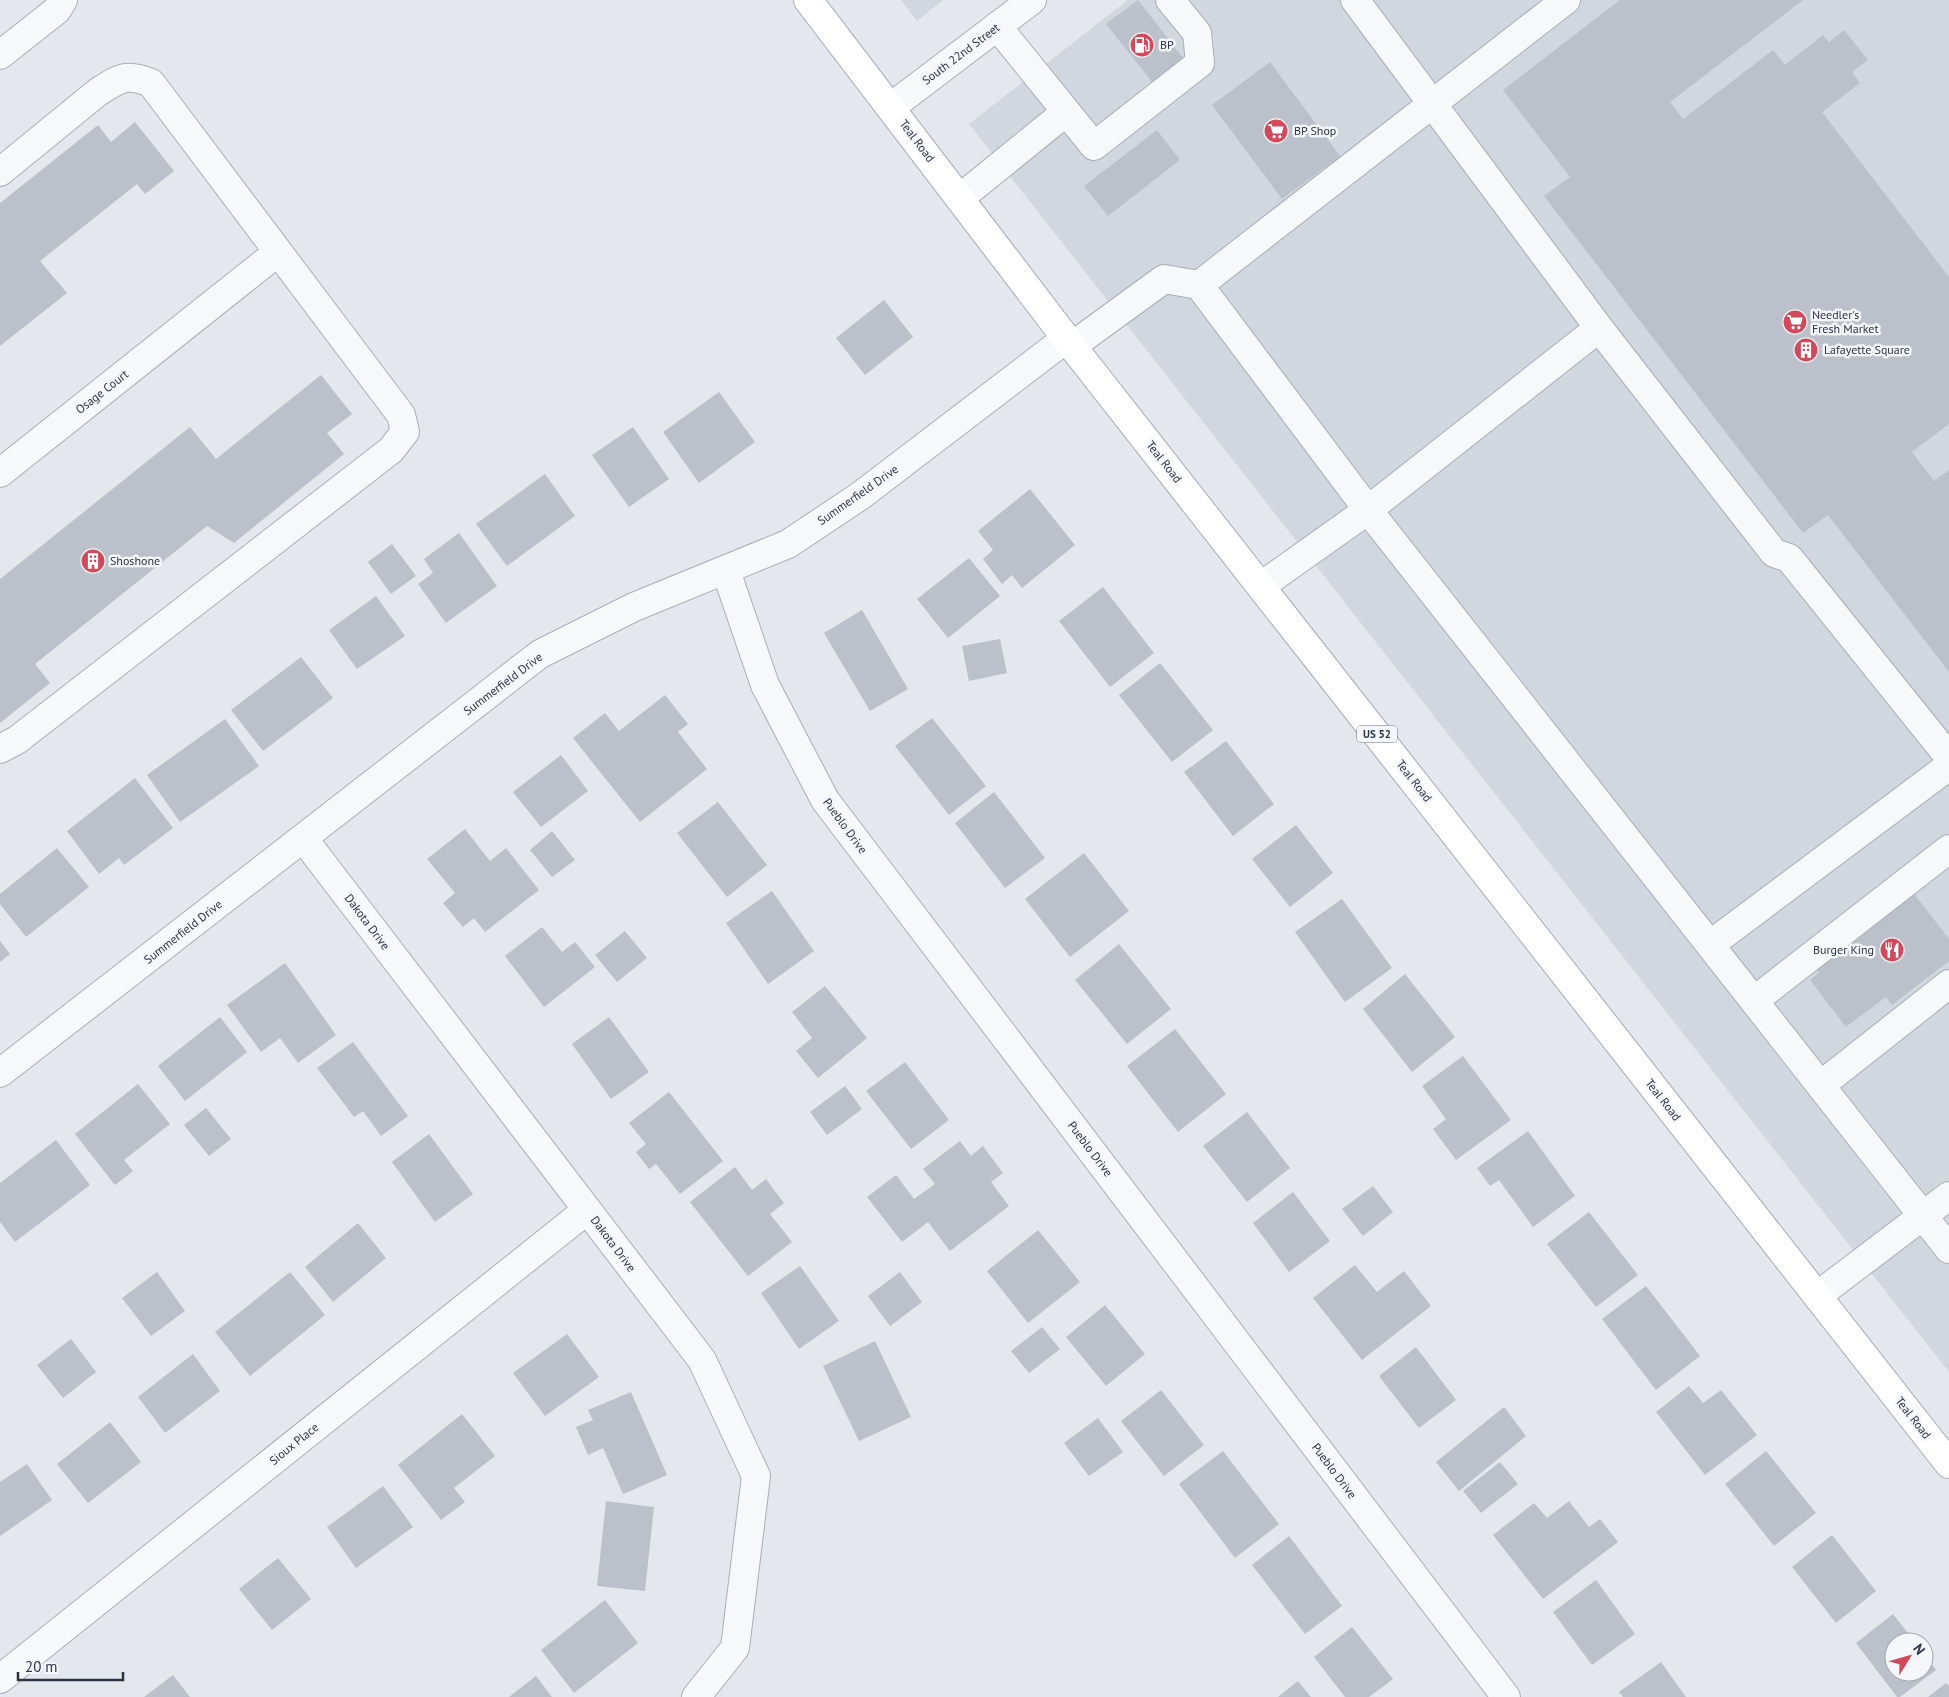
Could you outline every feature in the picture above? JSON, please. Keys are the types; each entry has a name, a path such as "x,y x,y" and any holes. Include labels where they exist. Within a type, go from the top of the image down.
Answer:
{"main road":[{"name":"Teal Road","path":"808,0 1069,342 1949,1464"}],"street":[{"path":"0,55 57,10 64,0"},
{"name":"South 22nd Street","path":"891,107 1032,0"},
{"path":"997,26 1094,146 1200,63 1197,33 1170,0"},
{"path":"1354,0 1433,103 1599,328 1774,553 1789,558 1949,757"},
{"path":"1566,0 1199,285 1368,510 1949,1249"},
{"path":"0,172 98,92 114,82 133,76 151,83 401,415 405,432 392,450 25,734 0,749"},
{"path":"960,198 1066,112"},
{"name":"Osage Court","path":"0,473 278,252"},
{"name":"Summerfield Drive","path":"0,1073 540,654 634,607 726,571 788,544 860,496 1069,342 1164,279 1199,285"},
{"path":"1261,586 1368,510 1599,328"},
{"name":"Pueblo Drive","path":"726,571 765,685 825,800 1504,1696"},
{"path":"1711,944 1949,766"},
{"name":"Dakota Drive","path":"303,838 702,1360 756,1476 735,1648 696,1697"},
{"path":"1755,1000 1949,849"},
{"path":"1821,1085 1949,984"},
{"path":"1817,1296 1949,1196"},
{"name":"Sioux Place","path":"0,1679 587,1210"}],"shaded area":[{"path":"901,0 943,0 917,21"},
{"path":"1128,0 1949,0 1949,1372 969,124"}],"building":[{"path":"1138,0 1187,63 1157,88 1106,24"},
{"name":"Lafayette Square","path":"1620,0 1803,0 1670,102 1683,119 1773,50 1785,65 1823,35 1829,42 1844,30 1868,60 1852,72 1860,83 1822,112 1949,277 1949,424 1912,452 1934,481 1949,470 1949,672 1828,515 1803,533 1544,196 1570,177 1503,90"},
{"name":"BP Shop","path":"1270,62 1340,156 1282,199 1212,105"},
{"path":"135,122 174,171 145,194 137,184 40,261 67,293 0,346 0,203 98,125 111,142"},
{"path":"1157,130 1180,160 1108,216 1084,186"},
{"path":"884,300 913,337 865,375 836,338"},
{"name":"Shoshone","path":"321,375 352,414 327,433 344,454 234,543 207,526 35,664 50,683 0,723 0,579 190,427 216,459"},
{"path":"719,392 755,442 699,483 663,432"},
{"path":"633,427 669,479 629,507 592,455"},
{"path":"545,474 575,516 507,566 476,524"},
{"path":"1030,489 1075,545 1022,588 1012,575 1002,584 983,559 993,550 978,531"},
{"path":"459,533 497,586 446,623 418,584 433,573 424,559"},
{"path":"392,544 416,576 391,594 368,562"},
{"path":"969,558 1000,596 948,638 917,599"},
{"path":"1103,587 1154,653 1110,687 1059,621"},
{"path":"376,596 405,636 357,669 329,630"},
{"path":"862,610 908,689 870,711 824,633"},
{"path":"1000,639 1007,673 969,681 962,646"},
{"path":"301,657 333,698 263,751 231,710"},
{"path":"1160,663 1213,730 1172,762 1119,695"},
{"path":"665,695 688,724 678,732 707,769 640,822 573,738 605,713 619,731"},
{"path":"932,718 986,786 949,815 895,746"},
{"path":"225,719 259,766 180,822 147,775"},
{"path":"1226,741 1274,804 1233,836 1184,772"},
{"path":"561,755 588,791 541,827 513,792"},
{"path":"135,778 173,828 124,865 119,858 99,874 67,831"},
{"path":"994,792 1045,858 1005,888 955,823"},
{"path":"718,802 767,865 727,897 677,833"},
{"path":"1296,825 1333,873 1290,907 1252,859"},
{"path":"465,829 490,861 506,848 539,890 485,932 474,918 463,927 443,903 455,893 427,859"},
{"path":"552,831 575,860 552,877 530,850"},
{"path":"57,848 89,887 26,937 0,904 0,894"},
{"path":"1084,853 1129,911 1070,957 1025,899"},
{"path":"772,891 814,951 768,984 726,923"},
{"name":"Burger King","path":"1912,891 1949,939 1949,961 1892,1005 1886,997 1846,1027 1810,980 1819,973 1814,966"},
{"path":"1342,899 1392,968 1345,1002 1295,932"},
{"path":"542,927 562,952 575,942 595,967 544,1007 505,956"},
{"path":"625,931 647,958 617,982 595,955"},
{"path":"0,941 10,954 0,962"},
{"path":"1119,944 1171,1009 1127,1044 1075,980"},
{"path":"285,963 336,1035 298,1063 280,1038 261,1052 227,1005"},
{"path":"1405,974 1455,1037 1412,1072 1363,1009"},
{"path":"825,986 867,1038 818,1078 796,1051 812,1038 792,1012"},
{"path":"220,1017 247,1052 185,1101 158,1066"},
{"path":"609,1017 649,1072 611,1099 572,1044"},
{"path":"1175,1029 1226,1094 1178,1132 1127,1066"},
{"path":"353,1042 408,1116 381,1136 363,1111 354,1117 317,1068"},
{"path":"1463,1056 1511,1120 1456,1160 1433,1129 1446,1119 1422,1086"},
{"path":"905,1062 949,1120 911,1149 866,1091"},
{"path":"138,1084 170,1124 124,1160 133,1171 115,1185 75,1134"},
{"path":"845,1086 862,1109 827,1135 810,1112"},
{"path":"669,1092 723,1161 680,1194 656,1164 649,1169 636,1152 646,1144 629,1123"},
{"path":"206,1108 231,1139 209,1156 184,1125"},
{"path":"1247,1112 1290,1168 1247,1202 1203,1146"},
{"path":"1528,1131 1575,1196 1533,1227 1499,1180 1490,1186 1477,1168"},
{"path":"429,1134 473,1194 435,1222 392,1162"},
{"path":"56,1140 90,1185 15,1242 0,1222 0,1183"},
{"path":"960,1141 971,1156 983,1146 1003,1173 991,1182 1009,1206 950,1251 928,1222 902,1242 867,1197 896,1175 914,1199 935,1184 923,1169"},
{"path":"735,1167 752,1190 766,1179 784,1203 770,1214 792,1242 748,1276 690,1202"},
{"path":"1373,1186 1393,1212 1363,1236 1342,1209"},
{"path":"1293,1192 1330,1241 1289,1272 1253,1223"},
{"path":"1589,1212 1638,1275 1596,1307 1547,1244"},
{"path":"358,1223 386,1258 333,1302 305,1267"},
{"path":"1038,1230 1080,1282 1028,1323 987,1271"},
{"path":"1355,1265 1377,1292 1404,1271 1431,1306 1362,1360 1313,1298"},
{"path":"800,1266 839,1321 799,1349 761,1293"},
{"path":"157,1272 185,1311 151,1336 122,1298"},
{"path":"290,1272 325,1315 250,1376 215,1332"},
{"path":"900,1272 922,1302 890,1326 868,1296"},
{"path":"1646,1286 1700,1356 1656,1390 1602,1319"},
{"path":"1105,1305 1145,1354 1106,1386 1066,1337"},
{"path":"1042,1327 1060,1349 1029,1373 1011,1351"},
{"path":"567,1334 599,1377 545,1416 513,1373"},
{"path":"71,1339 96,1372 63,1398 37,1365"},
{"path":"875,1341 911,1417 859,1441 823,1366"},
{"path":"1416,1347 1456,1400 1419,1428 1379,1376"},
{"path":"193,1354 220,1391 165,1433 138,1397"},
{"path":"1689,1386 1703,1403 1721,1390 1757,1435 1705,1475 1656,1412"},
{"path":"1161,1390 1204,1445 1164,1476 1121,1421"},
{"path":"631,1392 667,1475 623,1494 603,1448 588,1455 576,1427 593,1420 588,1410"},
{"path":"1504,1407 1526,1436 1459,1491 1436,1462"},
{"path":"462,1414 495,1456 454,1488 465,1502 441,1520 398,1465"},
{"path":"1098,1418 1123,1452 1089,1476 1064,1443"},
{"path":"110,1422 141,1462 88,1503 57,1464"},
{"path":"1223,1451 1279,1524 1235,1558 1179,1484"},
{"path":"1766,1451 1816,1513 1774,1546 1725,1484"},
{"path":"1500,1462 1518,1484 1481,1513 1463,1491"},
{"path":"27,1464 52,1500 0,1536 0,1482"},
{"path":"383,1486 413,1527 356,1568 327,1527"},
{"path":"606,1501 654,1507 645,1591 597,1586"},
{"path":"1569,1501 1589,1527 1600,1519 1618,1542 1543,1599 1493,1535 1534,1503 1547,1518"},
{"path":"1832,1535 1876,1591 1836,1623 1792,1567"},
{"path":"1289,1536 1342,1606 1305,1634 1252,1565"},
{"path":"278,1558 311,1599 272,1630 239,1589"},
{"path":"1596,1580 1635,1634 1592,1665 1553,1612"},
{"path":"605,1600 638,1643 574,1693 541,1650"},
{"path":"1893,1614 1907,1632 1884,1632 1884,1680 1856,1643"},
{"path":"1352,1627 1393,1679 1369,1697 1345,1697 1314,1657"},
{"path":"1661,1662 1686,1697 1623,1697 1619,1692"},
{"path":"173,1675 190,1697 144,1697"},
{"path":"536,1676 552,1697 509,1697"},
{"path":"1298,1681 1311,1697 1278,1697"},
{"path":"1886,1682 1920,1682 1900,1697 1897,1697"},
{"path":"1946,1683 1949,1686 1949,1697 1928,1697"}],"place":[{"name":"BP","path":"1142,45"},
{"name":"BP Shop","path":"1276,131"},
{"name":"Needler's Fresh Market","path":"1795,322"},
{"name":"Lafayette Square","path":"1806,350"},
{"name":"Shoshone","path":"93,561"},
{"name":"Burger King","path":"1892,950"}]}
